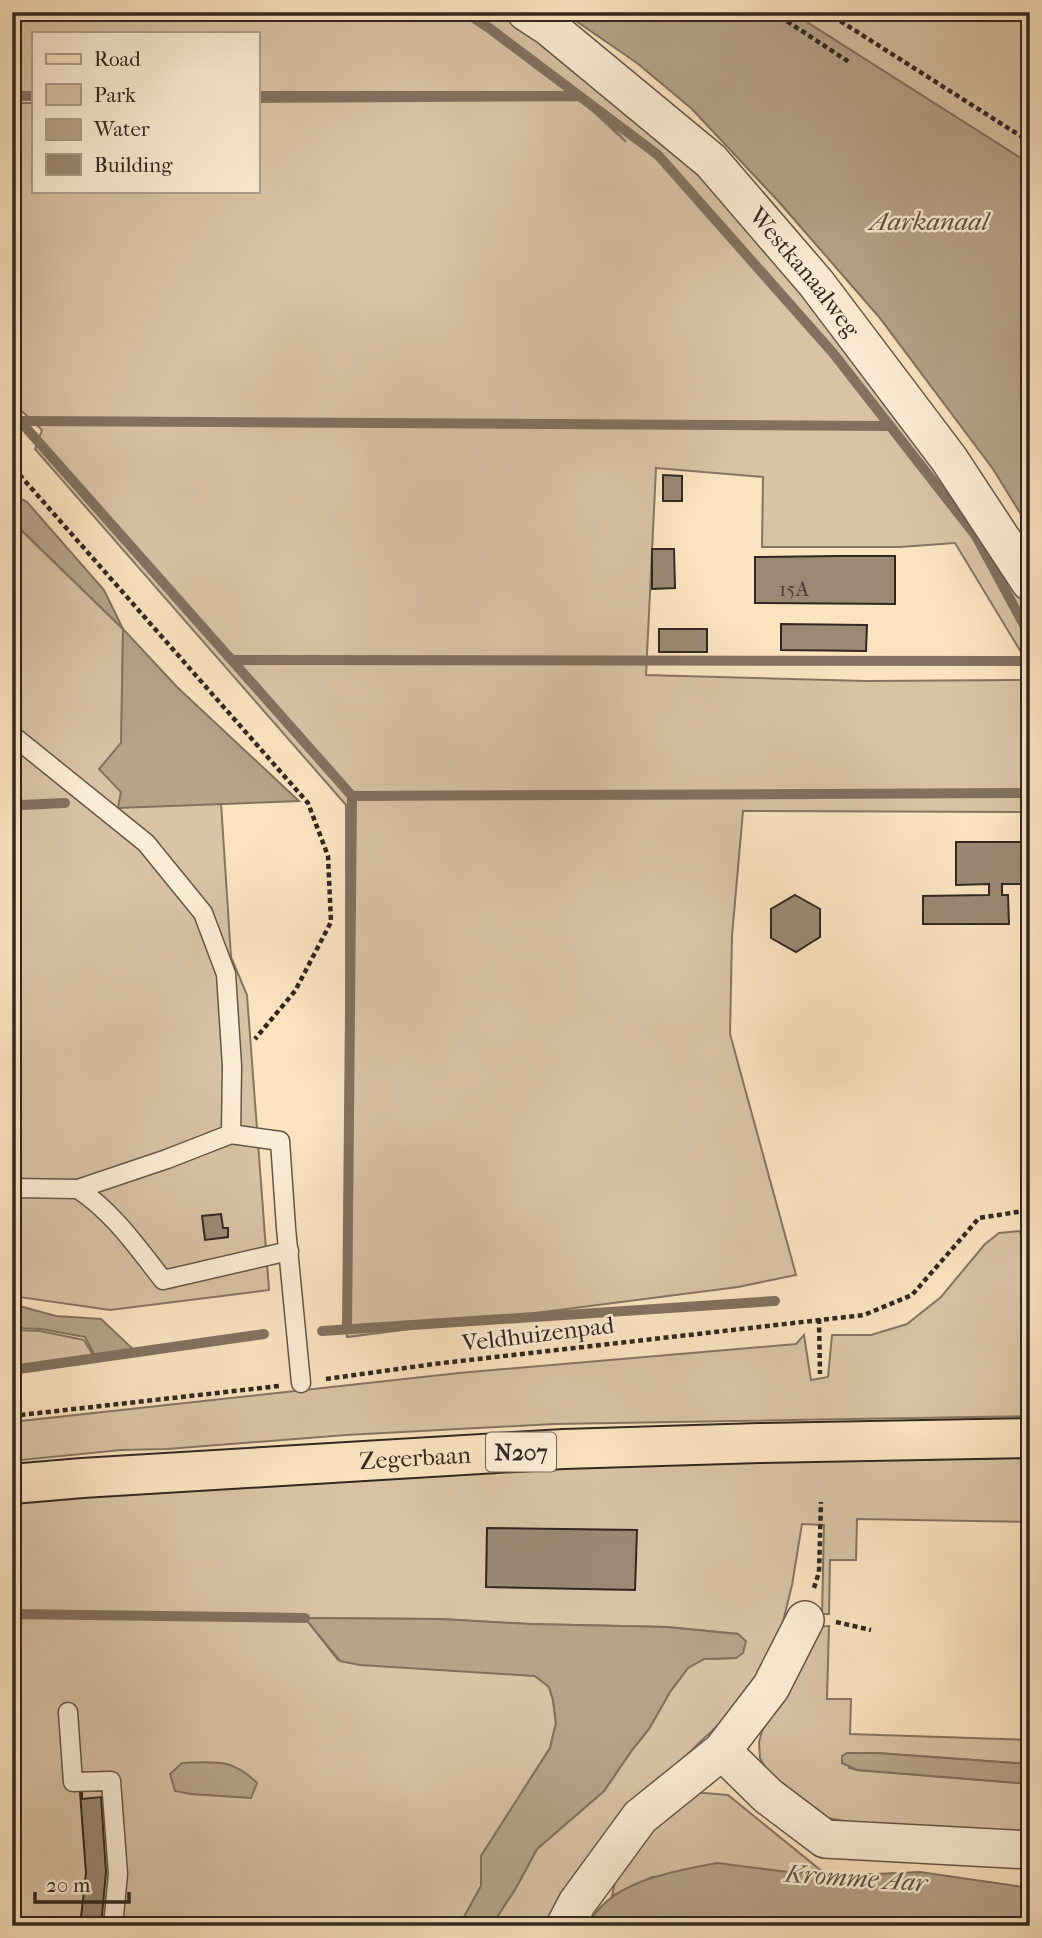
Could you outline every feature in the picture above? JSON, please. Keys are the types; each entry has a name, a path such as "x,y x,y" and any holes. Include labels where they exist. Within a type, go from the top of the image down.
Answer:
{"main road":[{"name":"Zegerbaan","path":"12,1484 564,1449 1030,1438"}],"street":[{"name":"Westkanaalweg","path":"526,12 549,27 711,161 816,283 933,437 1030,582"},
{"path":"565,1926 577,1903 640,1817 722,1751 771,1688 805,1620"},
{"path":"722,1751 768,1796 825,1839 1030,1850"}],"lane":[{"path":"12,735 146,843 203,913 226,974 232,1066 231,1135"},
{"path":"12,1188 78,1189 231,1135 280,1141 301,1383"},
{"path":"78,1189 96,1201 120,1224 163,1280 289,1251"},
{"path":"68,1712 73,1782 111,1782 118,1874 113,1926"}],"path":[{"path":"773,12 849,62"},
{"path":"826,12 1030,142"},
{"path":"12,472 18,473 309,803 328,856 331,922 295,991 232,1066"},
{"name":"Veldhuizenpad","path":"12,1416 864,1315 912,1295 979,1218 1030,1210"},
{"path":"818,1320 820,1374"},
{"path":"805,1620 819,1572 821,1502"}],"green space":[{"path":"12,12 501,12 661,132 822,308 1006,571 1030,612 1030,671 955,543 900,547 762,547 763,477 656,468 646,675 866,681 1030,680 1030,812 743,811 732,936 730,1034 796,1275 738,1287 347,1337 344,1282 346,805 35,449 42,430 12,402 12,103 32,103 32,192 259,192 259,102 581,100 626,142 591,103 510,48 574,94 259,94 259,32 32,32 32,93 12,92"},
{"path":"791,12 1030,12 1030,164"},
{"path":"12,521 123,629 119,807 221,803 231,957 247,995 269,1290 110,1310 12,1296"},
{"path":"1020,1231 1030,1279 1030,1416 554,1424 121,1450 12,1461 12,1422 459,1373 796,1344 804,1335 811,1380 828,1377 832,1335 871,1335 907,1324 941,1297 985,1244 999,1233"},
{"path":"12,1330 40,1331 84,1340 94,1357 12,1367"},
{"path":"1030,1458 1030,1522 857,1519 856,1560 830,1560 829,1614 822,1614 824,1525 802,1524 792,1585 780,1634 755,1691 621,1821 549,1926 495,1926 497,1917 537,1849 604,1791 649,1729 670,1692 688,1668 704,1659 736,1658 738,1634 667,1627 440,1619 305,1618 338,1660 535,1676 549,1687 556,1723 550,1748 481,1856 481,1886 459,1926 12,1926 12,1502 172,1489 514,1468"},
{"path":"829,1626 827,1699 851,1699 850,1734 1030,1740 1030,1764 847,1753 849,1768 1030,1784 1030,1839 876,1827 828,1818 775,1785 760,1758 759,1742 765,1721 813,1627"},
{"path":"693,1792 728,1795 824,1873 652,1877 612,1896 619,1862"}],"water":[{"name":"Aarkanaal","path":"563,12 791,12 1030,164 1030,529 993,469 879,317 779,202 692,109 637,63"},
{"path":"12,494 27,502 104,590 123,629 12,521"},
{"path":"123,629 177,687 299,801 118,808 121,792 99,769 121,743"},
{"path":"12,1304 56,1316 101,1319 136,1352 96,1358 85,1337 41,1329 12,1328"},
{"path":"305,1618 440,1619 667,1627 738,1634 746,1641 743,1653 736,1658 704,1659 688,1668 670,1692 649,1729 604,1791 537,1849 497,1917 495,1926 459,1926 481,1886 481,1856 550,1748 556,1723 549,1687 535,1676 360,1665 340,1661"},
{"path":"847,1753 1030,1764 1030,1784 857,1770 842,1763 842,1756"},
{"path":"214,1762 231,1765 257,1783 251,1798 175,1791 170,1774 182,1763"},
{"name":"Kromme Aar","path":"717,1863 788,1872 853,1875 920,1872 1030,1888 1030,1926 588,1926 611,1898 626,1888 663,1875"}],"building":[{"path":"663,475 682,476 682,501 663,501"},
{"path":"652,549 674,549 675,588 652,589"},
{"path":"895,556 895,604 755,603 755,557"},
{"path":"781,624 867,625 866,651 781,650"},
{"path":"659,629 707,629 707,652 659,652"},
{"path":"956,842 1030,842 1030,884 1002,884 1002,895 1008,895 1009,924 923,924 923,896 989,895 989,884 956,885"},
{"path":"795,895 820,909 820,937 796,952 771,938 771,909"},
{"path":"221,1214 223,1228 228,1228 228,1237 205,1240 202,1216"},
{"path":"487,1528 637,1530 635,1590 486,1587"},
{"path":"82,1791 82,1799 101,1797 106,1872 101,1926 80,1926 86,1873 80,1792"}],"waterway":[{"path":"465,12 658,155 833,353 976,536 1030,636"},
{"path":"12,96 32,96"},
{"path":"259,96 579,96"},
{"path":"12,412 352,796"},
{"path":"20,421 890,426"},
{"path":"232,660 1030,661"},
{"path":"347,1329 352,796 1030,793"},
{"path":"12,797 21,805 65,803"},
{"path":"322,1331 775,1301"},
{"path":"12,1370 264,1334"},
{"path":"12,1614 305,1618"}]}
